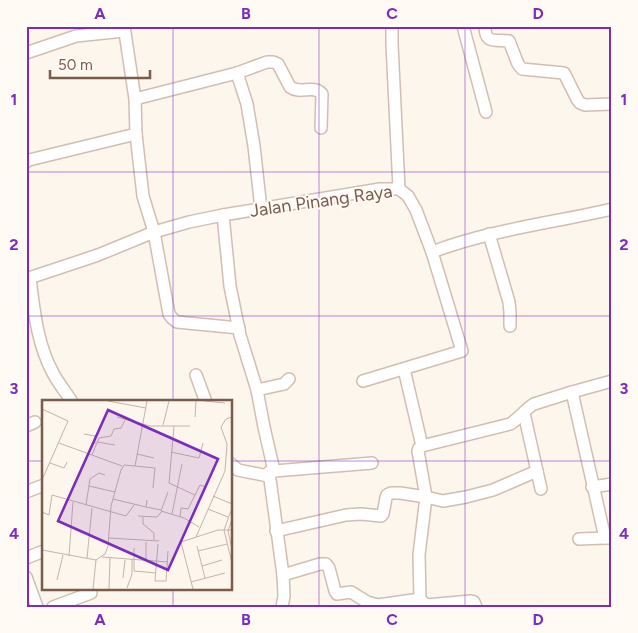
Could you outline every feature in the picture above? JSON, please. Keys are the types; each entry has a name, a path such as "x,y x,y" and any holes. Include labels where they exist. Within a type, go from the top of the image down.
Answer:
{"street":[{"path":"392,26 399,189"},
{"path":"463,26 486,112"},
{"path":"485,26 485,34 490,40 509,41 518,64 522,69 564,73 580,104 612,104"},
{"path":"26,52 76,36 124,29 135,99 136,134 143,196 154,232 169,314 177,322 239,328"},
{"path":"135,99 237,72 267,62 273,62 278,64 290,87 293,89 297,91 316,89 320,91 322,94 321,128"},
{"path":"237,72 247,104 254,146 260,209"},
{"path":"26,162 136,134"},
{"name":"Jalan Pinang Raya","path":"28,279 98,255 154,232 189,222 380,189 399,189 408,196 416,210 432,252 462,351 404,369"},
{"path":"432,252 488,234 612,209"},
{"path":"223,215 230,286 239,328 257,390 264,427 283,575 283,606"},
{"path":"488,234 509,302 510,326"},
{"path":"28,279 41,344 52,372 71,400"},
{"path":"363,381 404,369 422,446"},
{"path":"196,374 201,400"},
{"path":"257,390 284,384 290,379"},
{"path":"476,607 474,602 471,601 426,605 420,599 420,555 426,497 419,448 510,424 516,421 534,404 612,381"},
{"path":"572,392 592,487 608,538 579,539"},
{"path":"524,413 541,489"},
{"path":"232,465 238,470 271,473 372,463"},
{"path":"276,531 346,514 381,516 386,498 391,493 443,501 493,490 537,471"},
{"path":"592,487 612,484"},
{"path":"26,492 42,486"},
{"path":"26,558 42,552"},
{"path":"283,575 326,564 329,568 335,591 339,595 351,592 367,602 378,605 420,599"},
{"path":"26,578 37,607"},
{"path":"53,607 91,592"}]}
